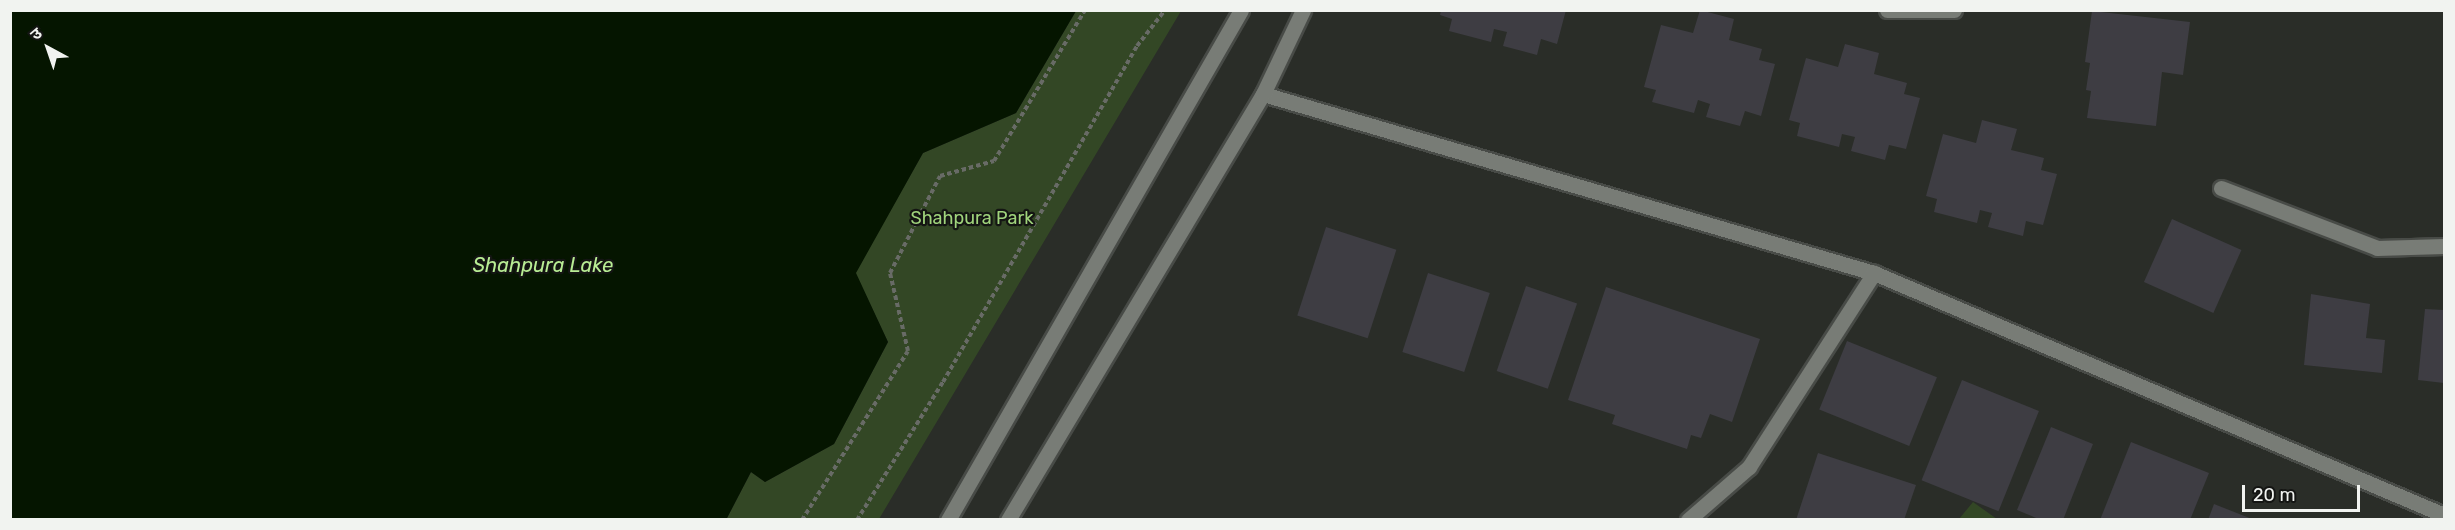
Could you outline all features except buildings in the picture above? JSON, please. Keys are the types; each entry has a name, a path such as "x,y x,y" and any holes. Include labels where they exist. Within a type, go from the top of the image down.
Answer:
{"street":[{"path":"948,519 1241,10"},
{"path":"1008,519 1263,94 1303,10"},
{"path":"1887,10 1954,10"},
{"path":"1263,94 1874,273 2445,515"},
{"path":"2221,189 2377,248 2445,246"},
{"path":"1688,519 1749,466 1874,273"}],"path":[{"path":"802,519 908,351 890,273 940,176 994,160 1085,10"},
{"path":"857,519 943,382 1137,46 1165,10"}],"green space":[{"name":"Shahpura Park","path":"1076,11 1181,11 879,519 726,520 751,472 765,482 834,444 888,342 855,273 923,153 1016,113"},
{"path":"1973,502 1997,519 1959,519"}],"water":[{"name":"Shahpura Lake","path":"10,11 1076,11 1016,113 923,153 856,273 888,342 834,444 765,482 751,472 726,520 11,519"}]}
